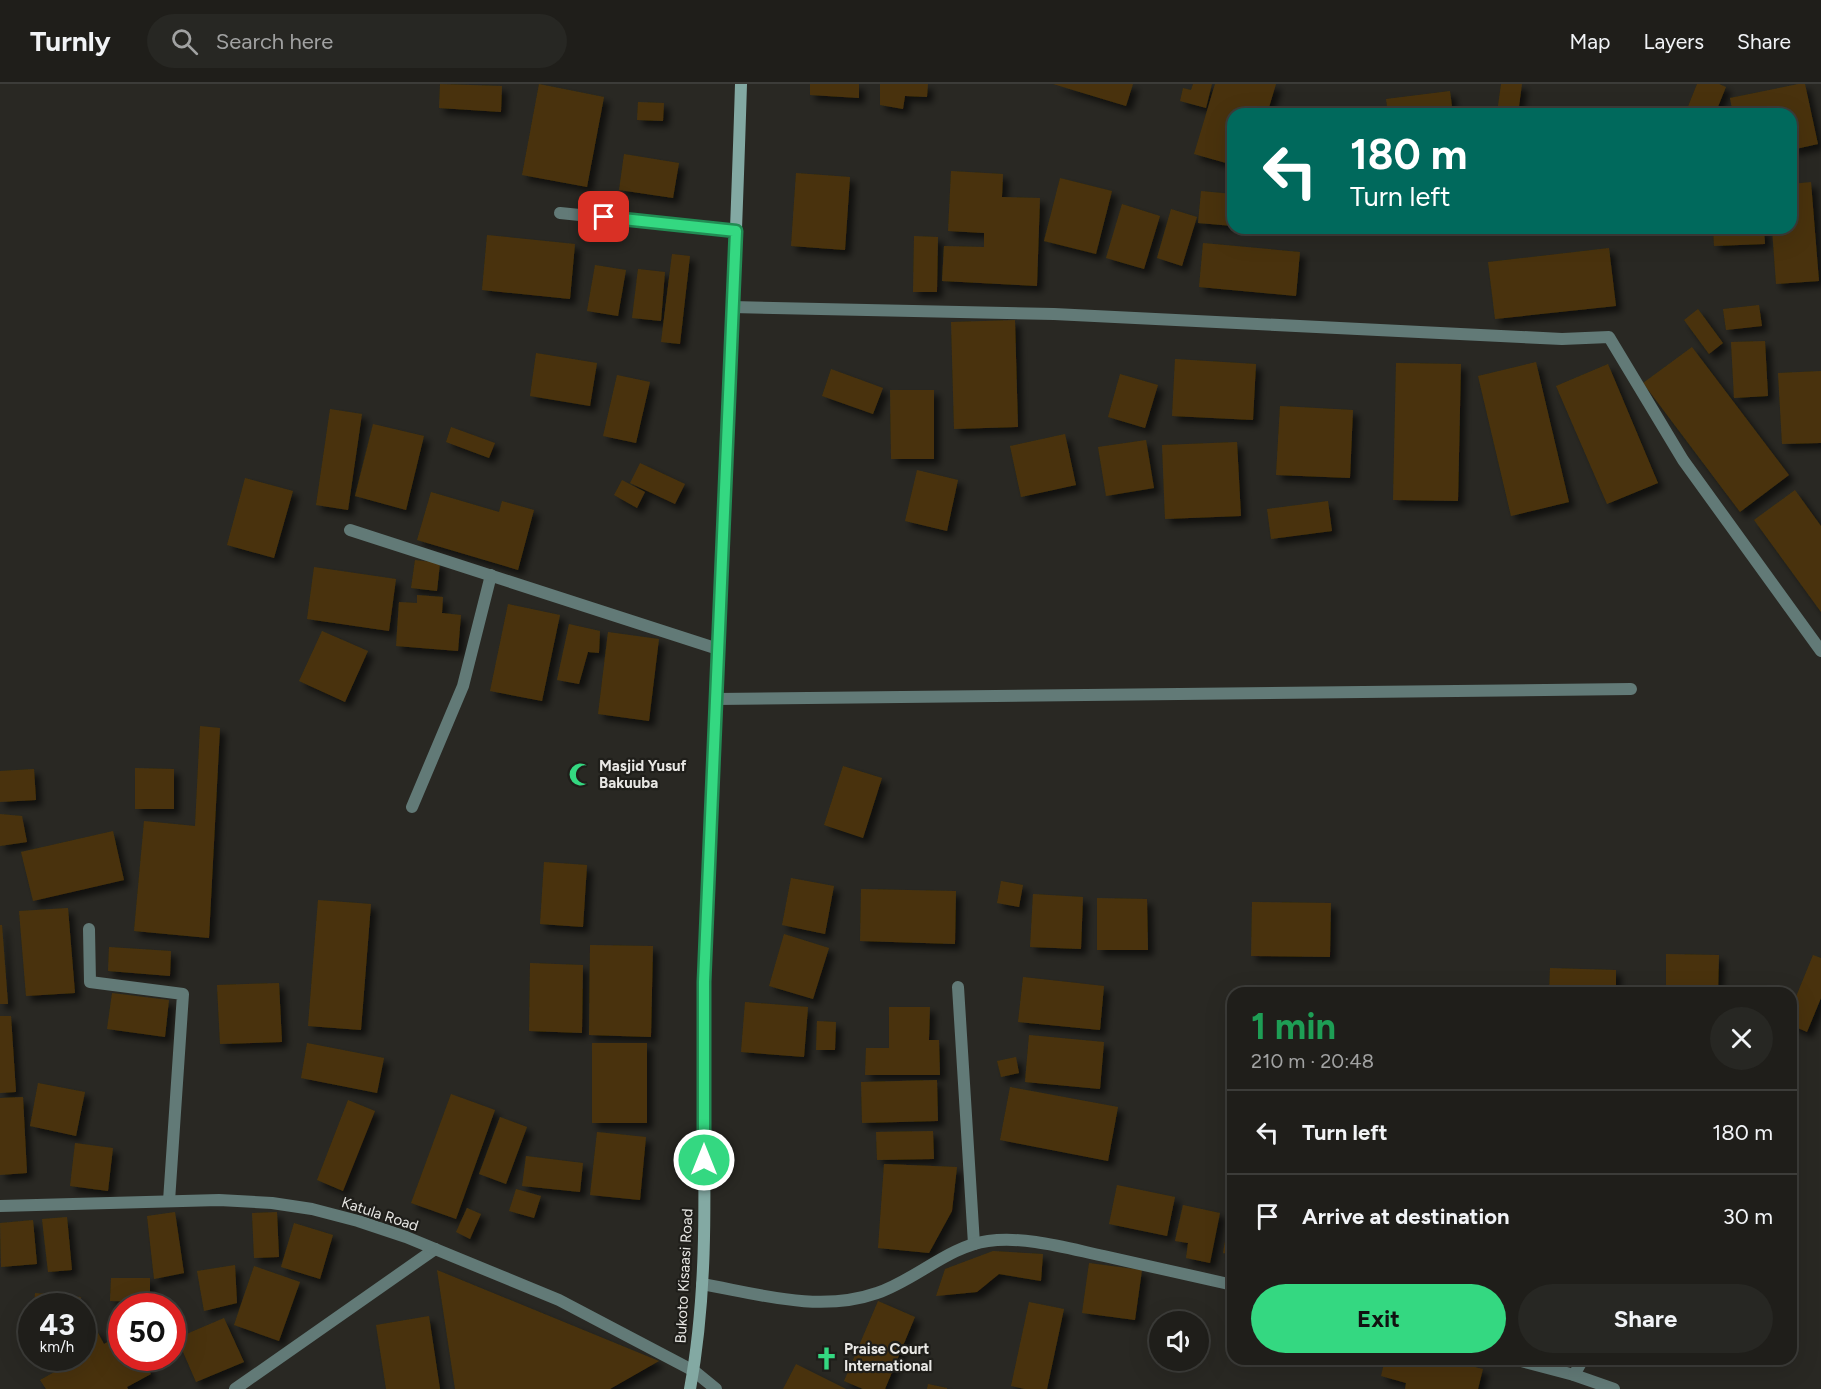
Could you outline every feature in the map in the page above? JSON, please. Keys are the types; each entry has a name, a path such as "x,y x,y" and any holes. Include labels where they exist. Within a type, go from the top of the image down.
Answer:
{"main road":[{"name":"Bukoto Kisaasi Road","path":"690,1389 694,1371 702,1284 704,982 741,84"}],"street":[{"path":"560,213 736,231"},
{"path":"732,307 1043,314 1562,339 1609,337 1683,460 1821,651"},
{"path":"350,530 718,649"},
{"path":"412,807 463,686 491,575"},
{"path":"716,699 1631,689"},
{"path":"89,929 90,981 183,994 169,1201"},
{"path":"958,987 974,1244"},
{"name":"Katula Road","path":"0,1206 219,1200 272,1203 312,1209 358,1221 435,1249 559,1300 694,1371 716,1389"},
{"path":"702,1284 804,1302 843,1302 877,1293 974,1244 1014,1238 1070,1248 1227,1284"},
{"path":"235,1389 435,1249"},
{"path":"1536,1365 1614,1389"},
{"path":"1574,1375 1580,1365"}],"building":[{"path":"440,84 502,86 501,112 439,108"},
{"path":"539,84 604,97 587,187 522,175"},
{"path":"810,84 859,84 859,98 810,95"},
{"path":"880,84 928,84 927,97 905,96 903,109 880,105"},
{"path":"1053,84 1133,84 1126,106"},
{"path":"1193,84 1212,84 1206,108 1180,101 1183,88 1191,90"},
{"path":"1215,84 1276,84 1269,108 1227,108 1227,163 1194,154"},
{"path":"1501,84 1522,84 1519,108 1498,108"},
{"path":"1697,84 1719,84 1726,87 1717,108 1687,108"},
{"path":"1805,84 1818,144 1797,149 1797,108 1732,108 1730,98"},
{"path":"1450,91 1452,108 1387,108 1386,99"},
{"path":"638,102 664,103 663,121 637,120"},
{"path":"624,154 679,163 673,198 619,190"},
{"path":"951,171 1003,174 1002,197 1040,198 1037,286 942,281 944,246 984,247 984,233 948,231"},
{"path":"796,173 850,177 845,250 791,246"},
{"path":"1060,178 1112,191 1096,254 1044,241"},
{"path":"1811,182 1819,281 1776,284 1772,234 1797,234 1797,183"},
{"path":"1201,191 1227,193 1227,225 1198,223"},
{"path":"1122,204 1160,216 1144,269 1106,258"},
{"path":"1171,209 1197,217 1182,266 1157,258"},
{"path":"1713,234 1764,234 1765,244 1714,246"},
{"path":"487,235 575,244 570,299 482,290"},
{"path":"914,236 938,237 937,292 913,292"},
{"path":"1203,243 1300,252 1296,296 1199,287"},
{"path":"1609,248 1616,306 1495,319 1488,262"},
{"path":"672,254 690,256 680,344 661,342"},
{"path":"595,265 626,270 618,316 587,311"},
{"path":"638,269 665,272 661,321 632,318"},
{"path":"1759,305 1762,326 1726,330 1723,309"},
{"path":"1698,309 1723,343 1709,354 1684,320"},
{"path":"1015,320 1018,427 954,429 951,322"},
{"path":"1765,341 1768,396 1734,398 1731,342"},
{"path":"1692,347 1789,475 1740,512 1643,383"},
{"path":"536,353 597,363 590,406 530,396"},
{"path":"1175,359 1256,364 1253,420 1172,416"},
{"path":"1536,362 1569,502 1511,516 1478,376"},
{"path":"1396,363 1461,364 1458,501 1393,500"},
{"path":"1608,364 1658,483 1607,504 1556,386"},
{"path":"831,369 883,388 873,414 822,396"},
{"path":"1821,371 1821,443 1782,444 1778,373"},
{"path":"1120,374 1158,385 1145,428 1108,417"},
{"path":"617,375 650,382 636,443 603,436"},
{"path":"890,390 934,390 934,459 891,459"},
{"path":"1280,406 1353,410 1350,478 1276,475"},
{"path":"330,409 362,414 348,510 316,505"},
{"path":"373,424 424,436 406,510 355,496"},
{"path":"451,427 495,443 489,458 446,442"},
{"path":"1065,434 1076,485 1021,497 1010,446"},
{"path":"1146,440 1154,488 1106,496 1098,447"},
{"path":"1237,442 1241,516 1165,519 1162,445"},
{"path":"640,463 685,484 675,504 630,483"},
{"path":"917,470 958,480 947,531 905,521"},
{"path":"245,478 293,491 274,558 227,545"},
{"path":"622,480 645,492 637,508 614,495"},
{"path":"1795,490 1821,526 1821,612 1754,520"},
{"path":"431,492 499,512 502,501 534,510 518,570 417,540"},
{"path":"1328,501 1332,531 1271,539 1267,509"},
{"path":"415,560 440,563 437,591 411,588"},
{"path":"314,567 396,579 389,631 307,619"},
{"path":"417,595 443,597 442,613 461,615 458,651 396,646 399,602 417,603"},
{"path":"508,604 560,615 542,701 490,691"},
{"path":"569,624 600,631 599,653 588,652 579,684 557,680"},
{"path":"322,631 368,651 345,702 299,681"},
{"path":"608,632 659,639 649,721 598,714"},
{"path":"200,726 220,728 209,938 134,931 144,821 195,826"},
{"path":"843,766 882,778 863,838 824,825"},
{"path":"135,768 174,769 174,809 135,809"},
{"path":"34,769 36,800 0,802 0,771"},
{"path":"0,814 22,816 27,842 0,846"},
{"path":"113,831 124,880 33,901 21,852"},
{"path":"544,862 587,865 583,927 540,924"},
{"path":"791,878 834,886 825,934 782,925"},
{"path":"1001,881 1023,885 1019,907 997,903"},
{"path":"861,889 956,891 955,944 860,941"},
{"path":"1033,894 1083,897 1081,949 1030,947"},
{"path":"1097,898 1147,899 1148,950 1097,950"},
{"path":"318,900 371,904 361,1030 308,1026"},
{"path":"1252,902 1331,903 1330,957 1251,956"},
{"path":"68,908 75,993 26,996 19,911"},
{"path":"0,925 2,925 8,1004 0,1004"},
{"path":"784,934 829,948 813,999 769,986"},
{"path":"590,945 653,946 651,1037 589,1035"},
{"path":"109,947 171,951 170,976 108,971"},
{"path":"1666,954 1719,955 1718,987 1666,987"},
{"path":"1813,955 1821,958 1821,998 1807,1032 1797,1028 1797,994"},
{"path":"530,963 583,965 582,1033 529,1031"},
{"path":"1550,968 1616,970 1616,987 1549,987"},
{"path":"1023,977 1104,986 1100,1030 1018,1022"},
{"path":"279,983 282,1042 220,1044 217,985"},
{"path":"112,993 169,1000 165,1037 107,1029"},
{"path":"745,1002 808,1007 804,1057 741,1052"},
{"path":"889,1007 930,1007 929,1040 939,1040 940,1075 865,1075 866,1048 889,1048"},
{"path":"0,1016 11,1016 16,1092 0,1093"},
{"path":"817,1021 836,1022 835,1050 816,1050"},
{"path":"1029,1035 1104,1042 1100,1089 1025,1082"},
{"path":"307,1043 384,1058 377,1093 301,1078"},
{"path":"592,1043 647,1043 647,1123 592,1123"},
{"path":"1016,1057 1019,1073 1001,1077 997,1061"},
{"path":"937,1080 938,1121 862,1123 861,1082"},
{"path":"38,1083 85,1092 76,1136 30,1126"},
{"path":"1010,1087 1118,1107 1108,1161 1000,1140"},
{"path":"451,1094 495,1110 456,1219 411,1203"},
{"path":"23,1097 27,1173 0,1175 0,1098"},
{"path":"348,1100 375,1111 343,1191 317,1180"},
{"path":"500,1117 527,1127 506,1184 479,1174"},
{"path":"933,1131 934,1159 877,1160 876,1132"},
{"path":"597,1132 646,1137 640,1200 590,1195"},
{"path":"75,1143 113,1148 108,1191 70,1186"},
{"path":"526,1156 583,1163 580,1192 522,1186"},
{"path":"884,1164 957,1167 952,1211 929,1253 878,1248"},
{"path":"1117,1185 1175,1197 1167,1236 1109,1224"},
{"path":"516,1189 541,1196 534,1218 509,1211"},
{"path":"1183,1205 1220,1213 1210,1263 1186,1258 1188,1243 1175,1241"},
{"path":"467,1208 481,1214 470,1239 456,1232"},
{"path":"175,1212 184,1273 154,1279 147,1216"},
{"path":"277,1212 279,1257 254,1258 252,1213"},
{"path":"67,1217 72,1270 48,1272 42,1219"},
{"path":"33,1220 37,1264 1,1267 0,1223"},
{"path":"294,1223 333,1235 320,1279 281,1267"},
{"path":"1227,1230 1227,1254 1223,1253"},
{"path":"993,1251 1043,1254 1041,1281 999,1274 977,1292 936,1296 945,1269"},
{"path":"1089,1263 1142,1270 1135,1320 1082,1313"},
{"path":"235,1265 237,1303 204,1311 197,1271"},
{"path":"254,1266 300,1282 279,1341 234,1325"},
{"path":"437,1270 659,1361 610,1389 455,1389"},
{"path":"111,1278 150,1278 150,1293 110,1293"},
{"path":"878,1301 915,1317 885,1389 863,1389 844,1381"},
{"path":"1029,1302 1064,1309 1047,1389 1025,1389 1011,1386"},
{"path":"429,1316 440,1389 386,1389 376,1325"},
{"path":"224,1318 244,1362 196,1382 186,1359 186,1334"},
{"path":"96,1329 104,1344 108,1342 108,1371 149,1371 151,1374 127,1387 128,1389 46,1389 40,1380 56,1371 96,1371"},
{"path":"796,1364 846,1389 783,1389"},
{"path":"1384,1365 1466,1365 1483,1369 1478,1389 1405,1389 1406,1383 1381,1376"},
{"path":"928,1384 947,1388 947,1389 927,1389"}],"place":[{"name":"Masjid Yusuf Bakuuba","path":"581,775"},
{"name":"Praise Court International","path":"826,1358"}],"route":[{"path":"604,217 736,231 704,982 704,1160"}]}
